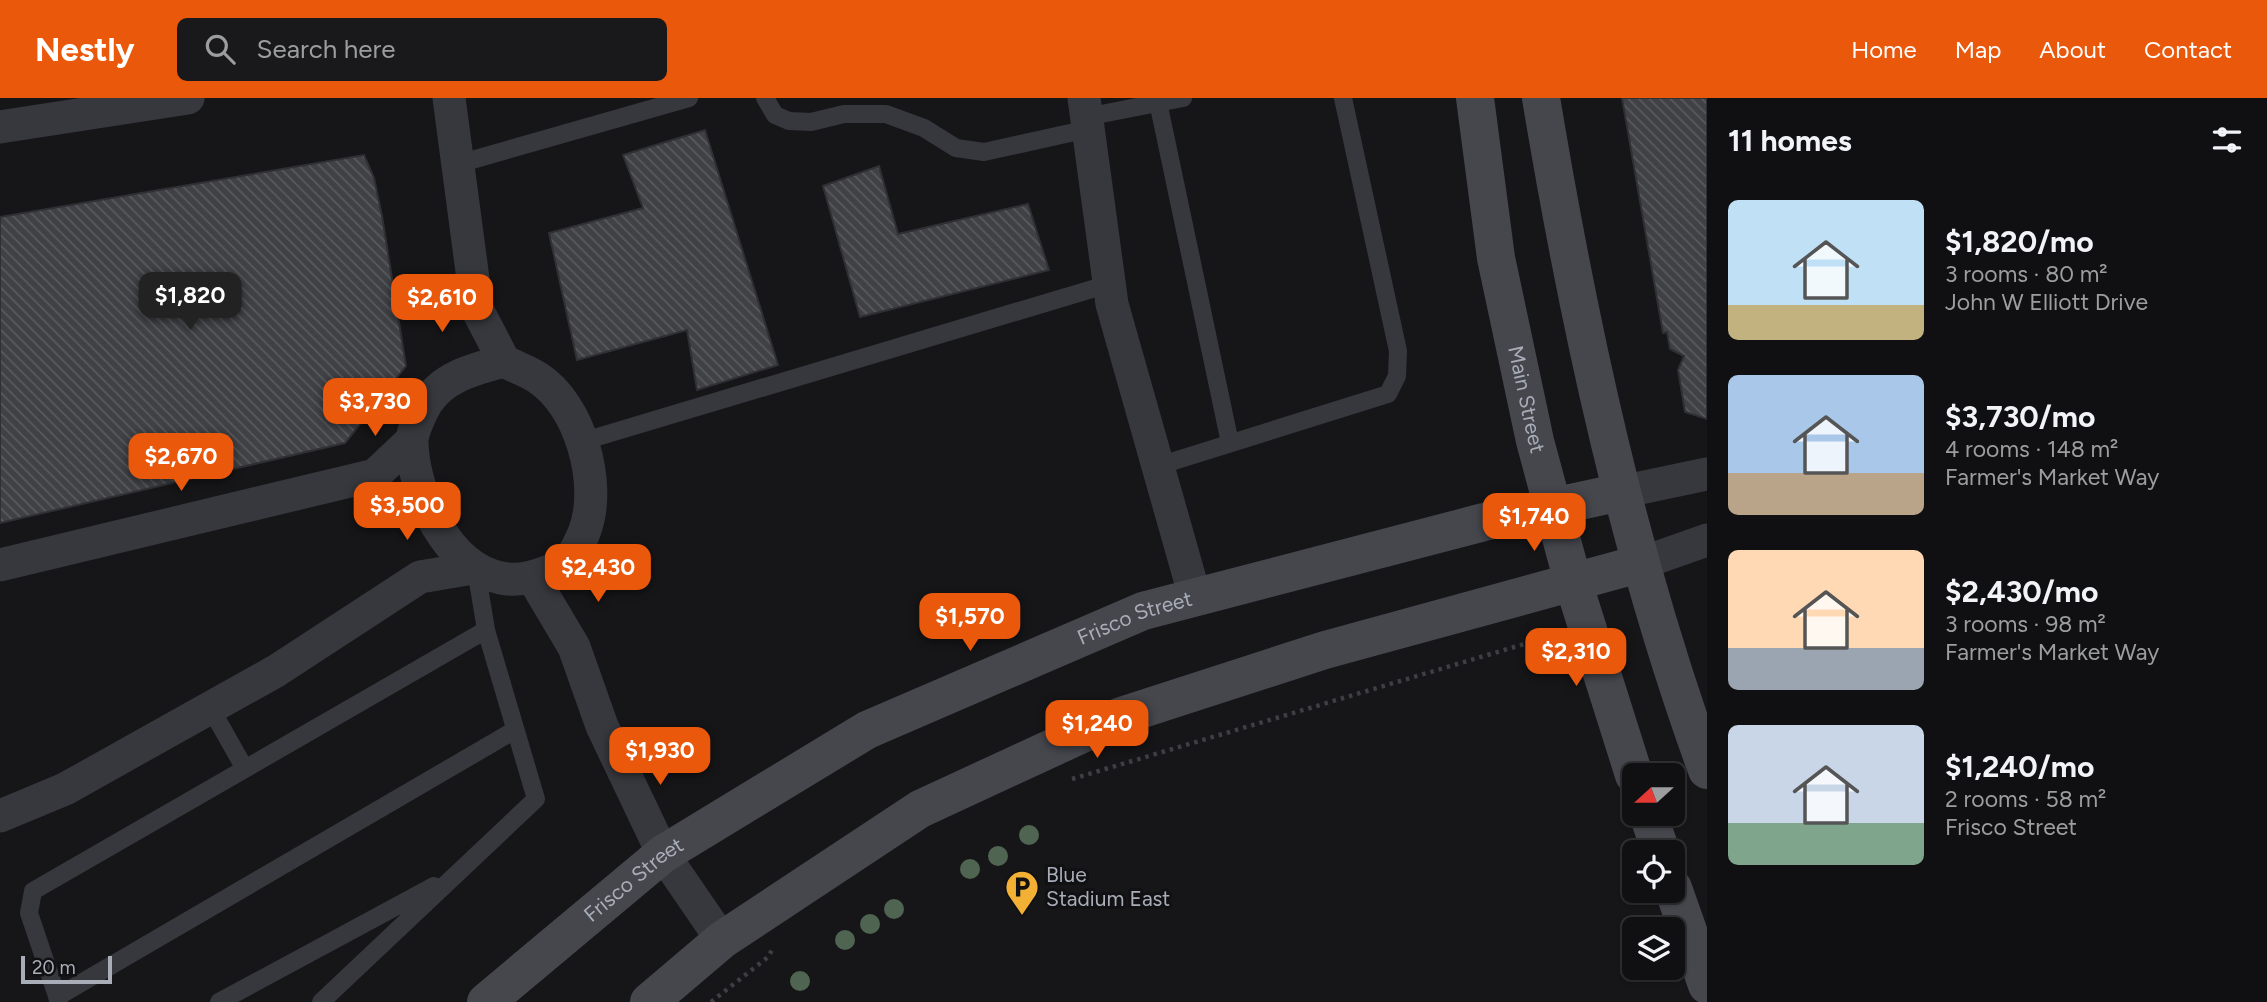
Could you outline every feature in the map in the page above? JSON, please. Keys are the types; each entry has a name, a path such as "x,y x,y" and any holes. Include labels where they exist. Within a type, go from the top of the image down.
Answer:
{"street":[{"path":"0,127 188,98"},
{"path":"449,98 477,309 504,361 539,379 562,401 584,441 590,488 586,528 568,564 573,648"},
{"name":"Main Street","path":"1475,98 1496,258 1551,507 1630,763"},
{"path":"1541,98 1565,243 1621,492 1639,564 1707,770"},
{"path":"1086,115 1109,284 1195,597"},
{"path":"458,373 477,309"},
{"path":"0,565 375,475 411,441 427,402 458,373 504,361"},
{"path":"411,441 422,500 442,532 474,569"},
{"name":"Frisco Street","path":"486,1002 663,854 867,730 1143,611 1484,522 1707,474"},
{"path":"375,475 422,500"},
{"path":"420,577 442,532"},
{"path":"649,1002 722,940 920,810 1121,716 1325,650 1639,564 1707,540"},
{"path":"0,816 65,789 276,671 420,577 474,569 502,578 533,578 568,564"},
{"path":"533,578 573,648 602,726 663,854 722,940"},
{"path":"1678,903 1707,985"}],"lane":[{"path":"458,164 689,98"},
{"path":"765,98 775,115 789,121 811,122 844,114 886,114 924,128 956,148 984,152 1086,115 1183,98"},
{"path":"1158,466 1388,394 1397,376 1398,351 1343,98"},
{"path":"1158,102 1230,443"},
{"path":"584,441 1109,284"},
{"path":"321,1002 536,799 486,630 474,569"},
{"path":"486,630 33,891 29,913 58,999 515,730"},
{"path":"210,707 245,769"},
{"path":"219,1002 456,874"}],"path":[{"path":"1064,782 1531,642"},
{"path":"711,1002 768,957 774,946"}],"building":[{"path":"1622,98 1707,98 1707,419 1685,412 1678,370 1684,356 1670,349 1667,332 1663,333"},
{"path":"705,130 778,365 697,390 687,330 577,360 549,233 643,208 623,155"},
{"path":"364,155 374,178 382,216 406,366 345,443 0,523 0,217"},
{"path":"879,166 898,234 1028,204 1049,270 860,317 823,186"}],"place":[{"name":"Blue Stadium East","path":"1022,917"}]}
